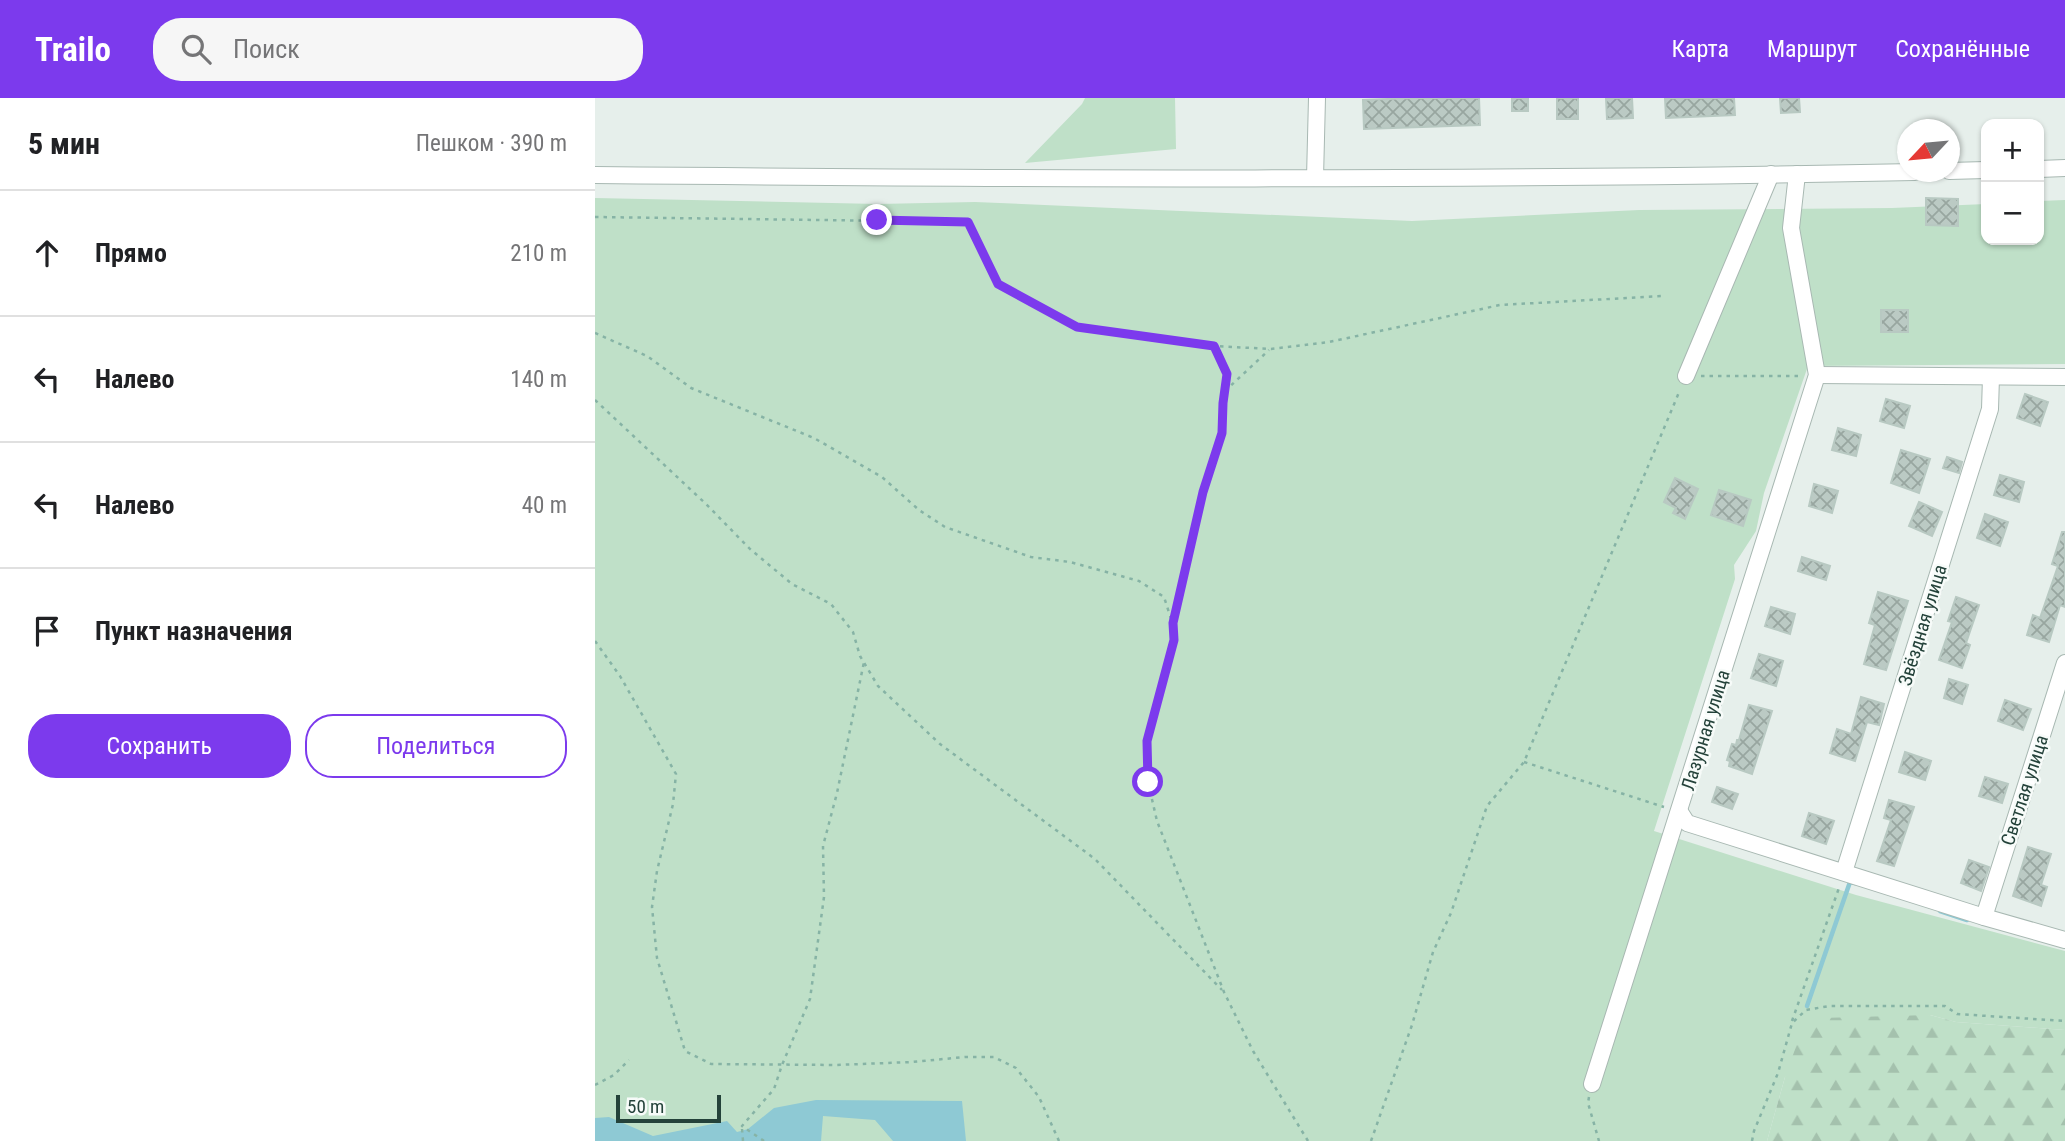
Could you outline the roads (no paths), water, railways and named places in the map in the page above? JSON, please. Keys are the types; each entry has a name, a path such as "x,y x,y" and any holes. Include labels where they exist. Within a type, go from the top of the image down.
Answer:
{"street":[{"path":"1315,178 1317,98"},
{"path":"2044,169 2065,168"},
{"path":"1960,171 1981,170"},
{"path":"595,175 1315,178 1897,172"},
{"path":"1686,376 1771,174"},
{"path":"1797,174 1791,228 1817,376 2065,377"},
{"name":"Лазурная улица","path":"1592,1084 1817,376"},
{"name":"Звёздная улица","path":"1844,872 1990,410 1991,377"},
{"name":"Светлая улица","path":"1984,917 2065,663"},
{"path":"1679,812 1687,823 2065,940"}],"water":[{"path":"816,1100 962,1101 966,1141 893,1141 875,1120 823,1116 821,1141 595,1141 595,1118 609,1117 653,1136 727,1121 737,1132 748,1129 774,1108"}],"waterway":[{"path":"1807,1006 1850,882 1855,883"},
{"path":"1940,911 1967,920"}]}
